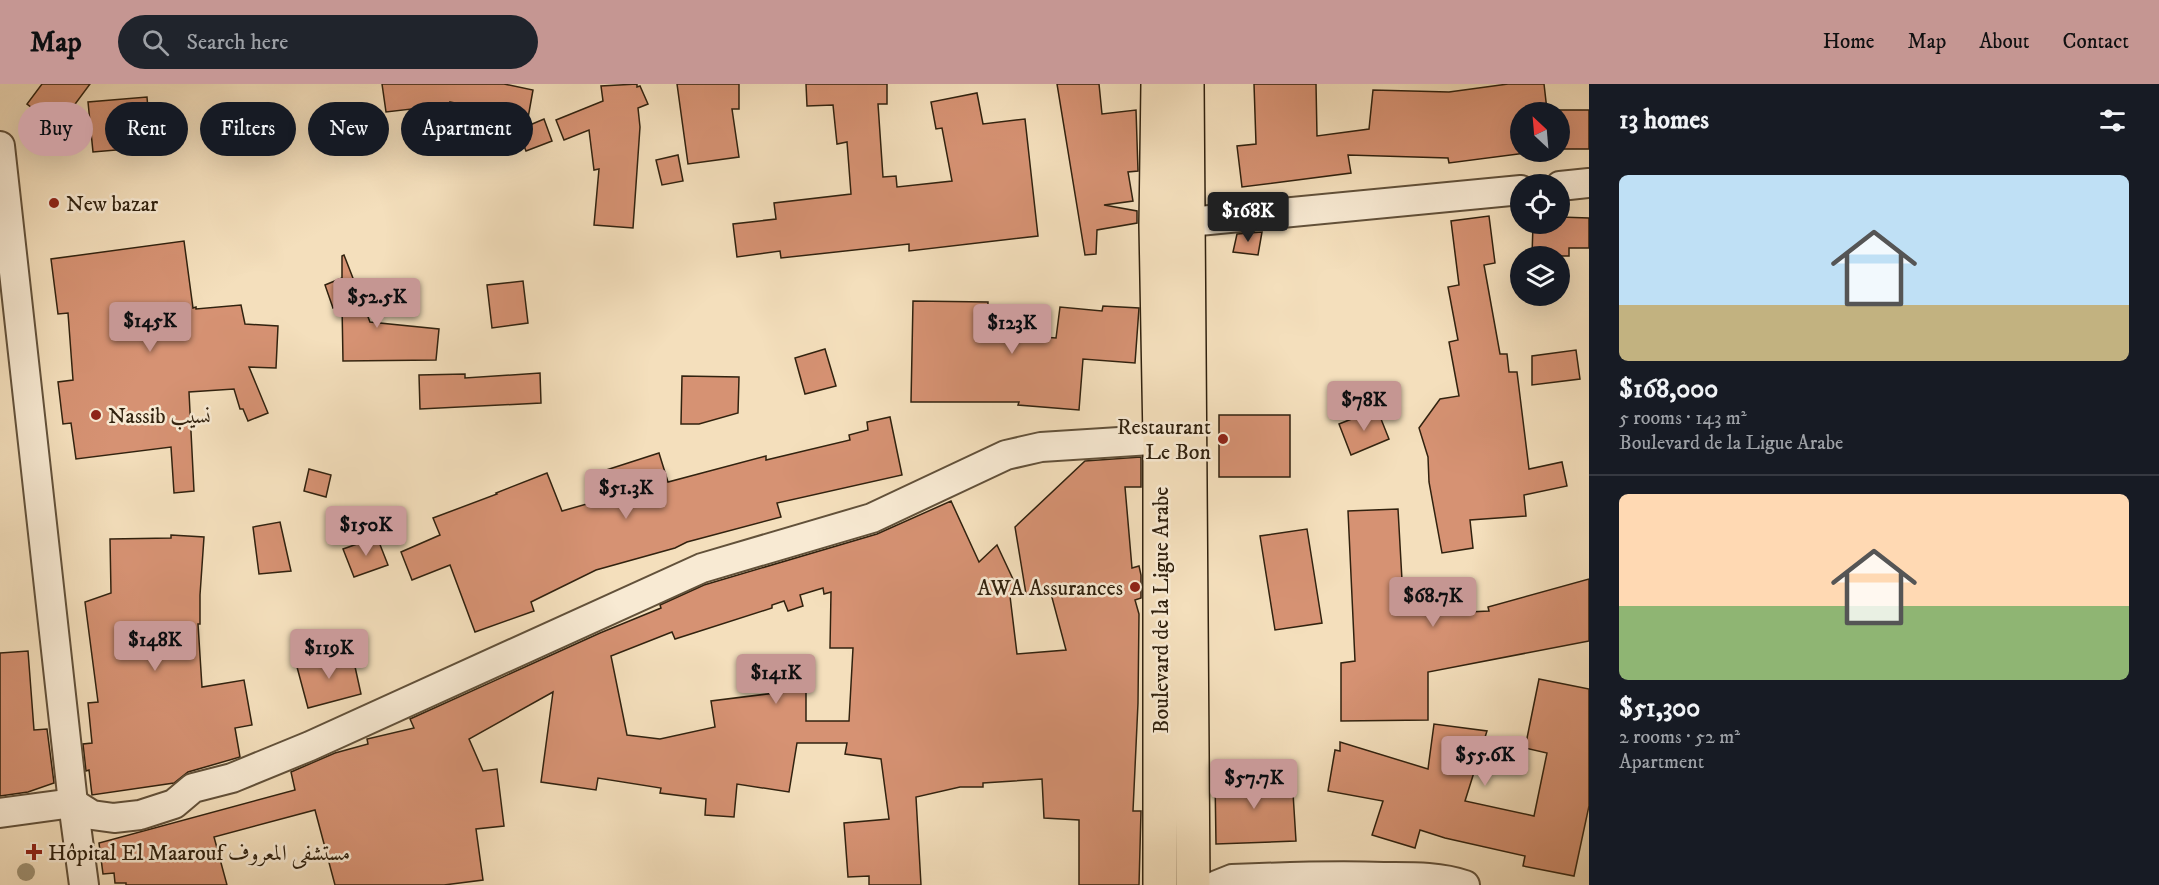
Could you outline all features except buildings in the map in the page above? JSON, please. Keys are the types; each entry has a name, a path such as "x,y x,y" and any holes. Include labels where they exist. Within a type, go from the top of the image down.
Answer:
{"main road":[{"name":"Boulevard de la Ligue Arabe","path":"1158,84 1172,224 1175,439 1193,885"},
{"name":"Boulevard de la Ligue Arabe","path":"1172,224 1188,84"},
{"name":"Boulevard de la Ligue Arabe","path":"1160,885 1175,439"}],"street":[{"path":"0,146 84,885"},
{"path":"1570,185 1589,183"},
{"path":"1172,224 1510,191"},
{"path":"0,813 73,803 92,815 114,818 140,815 174,804 193,788 232,778 274,762 702,568 872,518 1006,455 1041,447 1175,439"},
{"path":"1217,885 1232,879 1339,875 1447,879 1465,885"}],"place":[{"name":"New bazar","path":"54,203"},
{"name":"Nassib نسيب","path":"96,415"},
{"name":"Restaurant Le Bon","path":"1223,439"},
{"name":"AWA Assurances","path":"1135,587"},
{"name":"Hôpital El Maarouf مستشفى المعروف","path":"34,852"}]}
